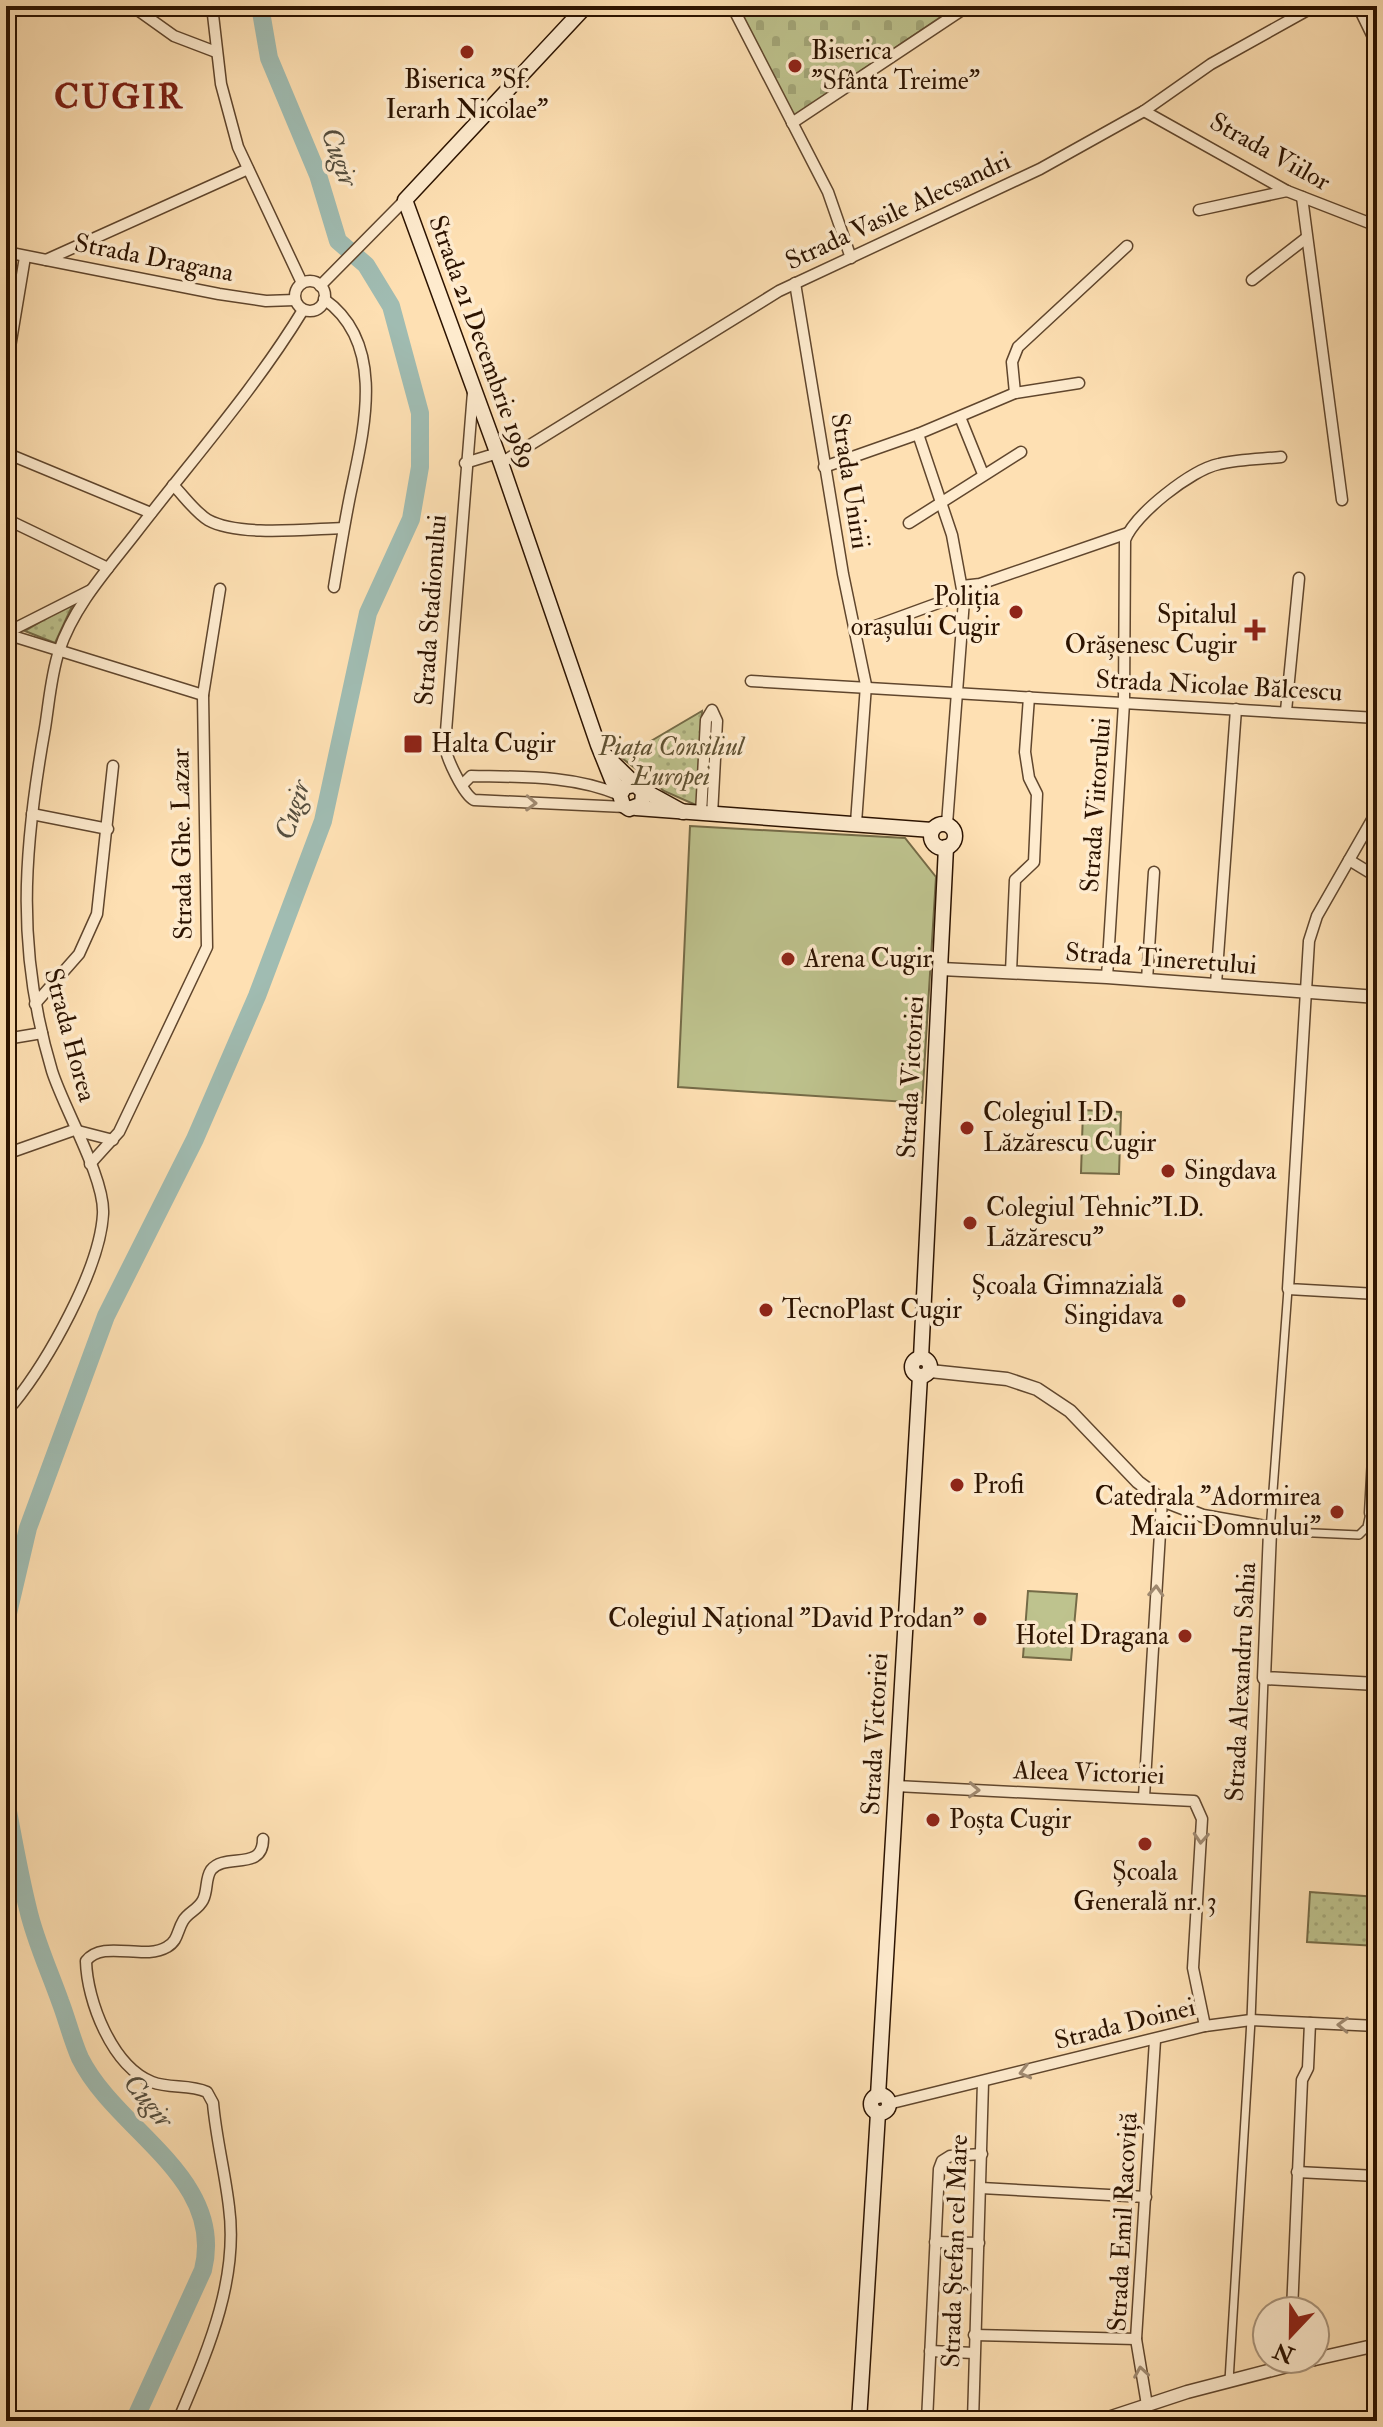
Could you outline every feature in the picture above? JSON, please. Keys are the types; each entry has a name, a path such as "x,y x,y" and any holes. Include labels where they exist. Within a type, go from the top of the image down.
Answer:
{"main road":[{"name":"Strada 21 Decembrie 1989","path":"586,6 405,200 500,458 600,751 630,796"},
{"path":"630,796 700,814 932,830"},
{"path":"947,824 955,836 946,847 932,842 932,830 936,825 947,824"},
{"name":"Strada Victoriei","path":"859,2421 881,2104 896,1786 924,1368 946,847"}],"street":[{"path":"132,6 174,36 216,52"},
{"path":"212,6 216,52 229,117 248,169 302,283"},
{"path":"732,6 828,192 851,258"},
{"path":"792,123 968,6"},
{"name":"Strada Vasile Alecsandri","path":"500,458 795,283 1016,181 1144,111 1211,64 1315,6"},
{"path":"1359,6 1377,43"},
{"name":"Strada Viilor","path":"1144,111 1171,123 1287,191 1377,226"},
{"path":"45,260 248,169"},
{"path":"1199,210 1287,191"},
{"path":"1302,197 1305,239 1342,500"},
{"path":"324,282 302,283 296,291 295,300 303,310 316,310 324,299 324,282 405,200"},
{"path":"1252,280 1305,239"},
{"path":"1015,393 1012,362 1018,347 1127,246"},
{"name":"Strada Dragana","path":"6,252 219,294 266,301 295,300"},
{"path":"6,371 25,257"},
{"name":"Strada Unirii","path":"795,283 824,467 866,685 856,823"},
{"path":"324,299 342,314 350,327 366,377 362,440 334,587"},
{"name":"Strada Horea","path":"13,1404 56,1343 93,1257 104,1210 42,1033 25,940 32,814 59,652 91,590 262,370 303,310"},
{"path":"824,467 918,434 1015,393 1079,383"},
{"name":"Strada Stadionului","path":"463,784 448,762 445,744 473,390"},
{"path":"960,417 983,474"},
{"path":"918,434 942,502 963,590 947,824"},
{"path":"909,523 1021,452"},
{"path":"6,453 151,513"},
{"path":"856,633 963,590 1126,536 1140,515 1217,464 1281,457"},
{"path":"465,463 500,458"},
{"path":"173,485 202,516 219,524 259,528 343,528"},
{"path":"6,519 108,568"},
{"name":"Strada Viitorului","path":"1107,977 1124,703 1126,536"},
{"path":"1286,711 1299,578"},
{"name":"Strada Ghe. Lazar","path":"90,1164 113,1140 198,973 207,947 203,695 220,589"},
{"path":"6,634 91,590"},
{"path":"6,634 203,695"},
{"name":"Strada Nicolae Bălcescu","path":"751,681 866,685 1377,718"},
{"path":"1011,972 1015,880 1034,862 1037,794 1029,778 1025,752 1029,697"},
{"path":"1216,984 1236,709"},
{"path":"700,814 712,721"},
{"path":"35,1004 68,969 87,940 100,896 113,766"},
{"path":"471,776 569,780 630,796 474,800 468,797 463,784 471,776"},
{"name":"Strada Alexandru Sahia","path":"1229,2381 1251,2020 1270,1531 1305,991 1311,930 1377,811"},
{"path":"32,814 108,829"},
{"path":"1349,860 1377,877"},
{"path":"1147,980 1154,872"},
{"name":"Strada Tineretului","path":"941,969 1107,977 1377,997"},
{"path":"6,1039 42,1033"},
{"path":"6,1154 74,1130 113,1140"},
{"path":"1288,1289 1377,1294"},
{"path":"924,1368 1007,1379 1037,1389 1070,1411 1138,1482 1162,1500 1203,1516 1259,1524 1270,1531 1359,1535 1374,1513 1377,1384"},
{"path":"1144,1797 1162,1500"},
{"path":"1264,1678 1377,1684"},
{"name":"Aleea Victoriei","path":"896,1786 1194,1801 1201,1810 1193,1968 1205,2026"},
{"path":"178,2421 215,2330 228,2261 230,2209 213,2103 207,2092 194,2086 161,2085 148,2081 125,2062 112,2044 95,2004 86,1961 99,1952 159,1951 169,1946 185,1917 203,1901 211,1871 217,1865 256,1857 263,1848 263,1839"},
{"name":"Strada Doinei","path":"881,2104 983,2082 1205,2026 1251,2020 1377,2026"},
{"path":"1293,2295 1302,2080 1308,2068 1310,2023"},
{"name":"Strada Emil Racoviță","path":"1147,2405 1136,2339 1155,2040"},
{"name":"Strada Ștefan cel Mare","path":"973,2421 983,2082"},
{"path":"927,2421 942,2161 950,2156 982,2154"},
{"path":"1297,2172 1377,2176"},
{"path":"981,2188 1146,2197"},
{"path":"935,2242 979,2243"},
{"path":"974,2335 1136,2339"},
{"path":"1331,2355 1377,2345"},
{"path":"930,2351 974,2353"},
{"path":"1099,2421 1122,2418 1147,2405 1251,2374"}],"green space":[{"path":"736,6 957,6 794,116"},
{"path":"74,602 55,643 25,631"},
{"name":"Piața Consiliul Europei","path":"702,711 698,806 664,791 622,758"},
{"path":"690,826 905,838 936,877 922,1103 678,1087"},
{"path":"1083,1110 1121,1112 1119,1174 1081,1173"},
{"path":"1028,1591 1077,1594 1071,1660 1023,1657"},
{"path":"1310,1892 1377,1897 1377,1946 1307,1942"}],"waterway":[{"name":"Cugir","path":"6,1622 28,1528 106,1316 195,1139 257,996 323,821 368,613 411,519 420,467 420,413 391,306 366,265 338,241 318,175 269,58 260,6"},
{"name":"Cugir","path":"6,1801 31,1921 80,2058 118,2109 184,2181 199,2208 206,2237 203,2270 134,2421"}],"place":[{"name":"Biserica \"Sf. Ierarh Nicolae\"","path":"467,52"},
{"name":"Biserica \"Sfânta Treime\"","path":"795,66"},
{"name":"Poliția orașului Cugir","path":"1016,612"},
{"name":"Spitalul Orășenesc Cugir","path":"1255,630"},
{"name":"Halta Cugir","path":"413,744"},
{"name":"Arena Cugir","path":"788,959"},
{"name":"Colegiul I.D. Lăzărescu Cugir","path":"967,1128"},
{"name":"Singdava","path":"1168,1171"},
{"name":"Colegiul Tehnic\"I.D. Lăzărescu\"","path":"970,1223"},
{"name":"Școala Gimnazială Singidava","path":"1179,1301"},
{"name":"TecnoPlast Cugir","path":"766,1310"},
{"name":"Profi","path":"957,1485"},
{"name":"Catedrala \"Adormirea Maicii Domnului\"","path":"1337,1512"},
{"name":"Colegiul Național \"David Prodan\"","path":"980,1619"},
{"name":"Hotel Dragana","path":"1185,1636"},
{"name":"Poșta Cugir","path":"933,1820"},
{"name":"Școala Generală nr. 3","path":"1145,1844"}],"district":[{"name":"CUGIR","path":"119,97"}]}
